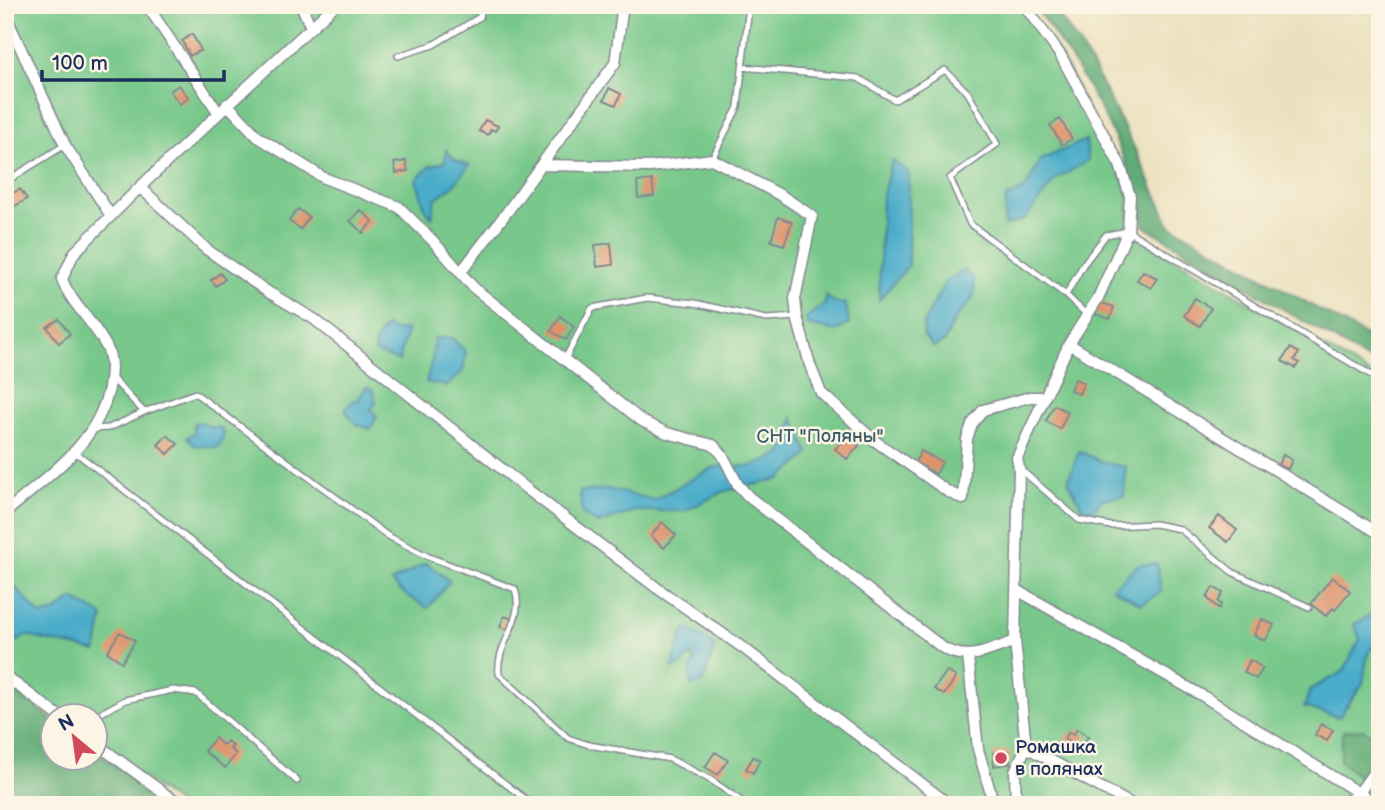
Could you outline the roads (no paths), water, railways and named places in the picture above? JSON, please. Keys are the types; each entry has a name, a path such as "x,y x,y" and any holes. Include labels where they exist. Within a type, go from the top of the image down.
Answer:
{"street":[{"path":"148,5 223,108 258,137 324,178 399,208 474,288 642,421 667,433 712,445 722,454 738,485 749,497 943,648 956,655 968,656 1015,641"},
{"path":"301,5 311,27"},
{"path":"5,513 75,452 102,415 111,377 110,357 107,346 69,294 62,279 74,253 223,108 335,5"},
{"path":"461,272 615,63 623,5"},
{"path":"1016,805 1015,771 1026,747 1015,641 1019,468 1017,458 1069,344 1098,298 1128,231 1130,196 1120,165 1061,56 1024,5"},
{"path":"5,14 65,145 111,216"},
{"path":"541,166 650,167 712,159 782,195 813,216 796,299 797,317 821,393 875,441 947,491 964,499 967,439 972,424 982,410 1030,397 1044,397"},
{"path":"140,187 206,249 268,292 314,319 406,395 657,589 746,650 950,805"},
{"path":"1069,344 1380,534"},
{"path":"1017,590 1203,696 1378,805"},
{"path":"968,656 978,749 994,805"},
{"path":"5,676 40,702"},
{"path":"1026,747 1133,805"},
{"path":"108,751 180,805"},
{"path":"1342,805 1359,793 1380,763"}],"lane":[{"path":"398,56 433,45 480,17 482,5"},
{"path":"712,159 738,107 749,5"},
{"path":"742,67 858,78 895,100 945,70 968,93 997,144 950,178 970,223 1066,295 1087,315"},
{"path":"5,182 65,145"},
{"path":"1066,295 1083,265 1106,235 1128,231 1380,380"},
{"path":"565,359 592,308 647,298 694,303 766,318 797,317"},
{"path":"111,377 144,412"},
{"path":"93,429 109,428 195,393 388,536 429,557 515,589 519,599 517,615 497,661 499,674 568,738 589,745 670,759 711,780 747,805"},
{"path":"75,452 533,805"},
{"path":"1019,468 1079,520 1111,526 1155,524 1180,529 1232,572 1309,607"},
{"path":"108,709 125,700 173,690 196,693 296,780"}],"water":[{"path":"1086,140 1088,161 1056,179 1025,219 1004,226 1006,198 1026,188 1040,160"},
{"path":"446,150 455,160 469,165 454,185 435,199 432,218 424,205 416,180 430,166 445,162"},
{"path":"892,160 909,173 908,266 879,300 882,198"},
{"path":"964,270 975,280 973,299 957,316 944,342 933,347 924,336 923,325 945,282"},
{"path":"825,296 838,304 846,303 849,324 836,331 806,325 807,317 826,303"},
{"path":"385,327 396,331 407,330 399,361 375,352 375,341"},
{"path":"435,338 452,338 466,352 463,371 447,386 426,382"},
{"path":"366,387 373,390 376,403 371,409 377,417 370,429 356,424 345,411 352,401 359,399"},
{"path":"793,418 809,454 780,479 725,491 684,511 635,511 598,524 582,514 580,492 608,489 654,500 714,467 753,466 783,453"},
{"path":"201,422 210,427 221,428 224,435 218,448 194,445 187,437 194,433 194,423"},
{"path":"1079,451 1102,462 1126,467 1124,496 1102,499 1094,509 1083,509 1068,481"},
{"path":"426,563 450,581 428,608 407,596 391,582"},
{"path":"1139,564 1157,564 1161,592 1141,604 1112,588"},
{"path":"7,578 41,616 55,612 73,599 103,616 96,652 26,635 5,650"},
{"path":"1380,604 1380,637 1368,653 1363,683 1339,717 1304,707 1311,689 1343,672 1360,639 1354,624 1368,617"},
{"path":"688,628 715,646 703,682 691,686 690,672 695,660 691,655 672,669 682,634"}],"place":[{"name":"Ромашка в полянах","path":"1001,758"}],"park label":[{"name":"СНТ \"Поляны\"","path":"820,436"}]}
